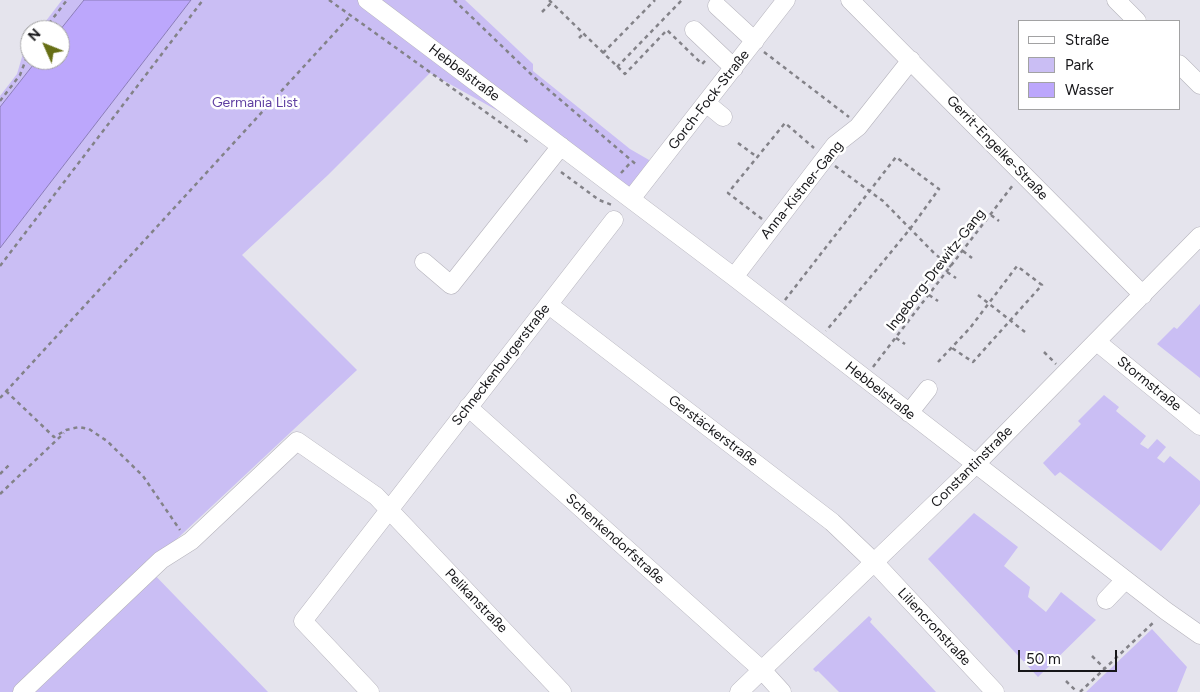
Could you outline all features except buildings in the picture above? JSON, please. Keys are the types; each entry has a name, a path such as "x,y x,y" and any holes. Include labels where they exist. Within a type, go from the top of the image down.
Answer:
{"street":[{"name":"Hebbelstraße","path":"366,0 556,152 620,208 734,277 1166,611 1200,635"},
{"name":"Gorch-Fock-Straße","path":"620,208 706,104 786,0"},
{"name":"Gerrit-Engelke-Straße","path":"850,0 1143,295"},
{"path":"1116,0 1136,20"},
{"path":"717,6 754,42"},
{"path":"694,30 734,68"},
{"name":"Anna-Kistner-Gang","path":"734,277 835,145 858,127 910,60"},
{"path":"1180,65 1200,86"},
{"path":"706,104 723,118"},
{"path":"424,262 451,285 556,152"},
{"name":"Schneckenburgerstraße","path":"370,692 304,621 620,208"},
{"name":"Constantinstraße","path":"739,692 976,464 1200,236"},
{"name":"Gerstäckerstraße","path":"548,304 832,522 874,562"},
{"name":"Stormstraße","path":"1097,342 1200,426"},
{"path":"909,413 928,389"},
{"name":"Schenkendorfstraße","path":"468,407 762,670 782,692"},
{"path":"22,692 161,560 191,541 297,441 376,496 390,511"},
{"name":"Pelikanstraße","path":"390,511 562,692"},
{"name":"Liliencronstraße","path":"874,562 995,692"},
{"path":"1103,597 1122,577"}],"path":[{"path":"52,20 67,0"},
{"path":"0,266 203,0"},
{"path":"330,0 556,152 556,168 599,200 620,208"},
{"path":"454,0 536,79 649,175"},
{"path":"603,53 655,0"},
{"path":"610,69 682,0"},
{"path":"542,12 550,1 625,74 667,30 702,64 715,50"},
{"path":"0,398 351,15"},
{"path":"578,38 584,34"},
{"path":"754,42 849,117 858,127"},
{"path":"0,101 22,70"},
{"path":"772,227 728,193 785,123 842,172 870,190 951,267"},
{"path":"738,142 757,157"},
{"path":"777,310 896,157 939,189 910,229 817,342"},
{"name":"Ingeborg-Drewitz-Gang","path":"869,373 1018,179"},
{"path":"991,214 999,221"},
{"path":"963,251 972,258"},
{"path":"938,362 990,304 1017,266 1042,286 973,362 952,348"},
{"path":"947,272 956,278"},
{"path":"929,294 938,301"},
{"path":"978,295 1025,332"},
{"path":"896,337 905,344"},
{"path":"6,391 54,437 66,430 79,427 88,429 107,441 143,476 162,501 178,528 191,541"},
{"path":"0,494 66,430"},
{"path":"0,474 10,464"},
{"path":"1066,681 1078,692 1166,611"},
{"path":"1092,656 1104,669"}],"green space":[{"path":"62,0 84,0 68,20 47,20"},
{"name":"Germania List","path":"191,0 465,0 533,64 533,71 630,149 656,164 631,199 561,146 430,73 328,175 242,255 357,370 147,567 268,692 0,692 0,248"},
{"path":"20,64 20,70 29,70 0,107 0,96 17,74"},
{"path":"1200,304 1200,378 1157,344 1174,327 1177,329"},
{"path":"1104,395 1119,407 1116,411 1146,436 1140,444 1148,449 1157,439 1166,447 1157,458 1164,463 1170,456 1200,481 1200,504 1161,551 1060,472 1055,476 1043,463 1081,424 1078,421"},
{"path":"974,513 1018,547 1004,566 1030,587 1028,597 1046,612 1061,592 1096,620 1038,677 928,559"},
{"path":"869,616 872,619 870,622 936,692 839,692 818,671 816,672 813,669"},
{"path":"1152,629 1187,667 1177,692 1086,692"}],"water":[{"path":"84,0 191,0 0,248 0,107 29,70 70,70 70,20 68,20"}]}
